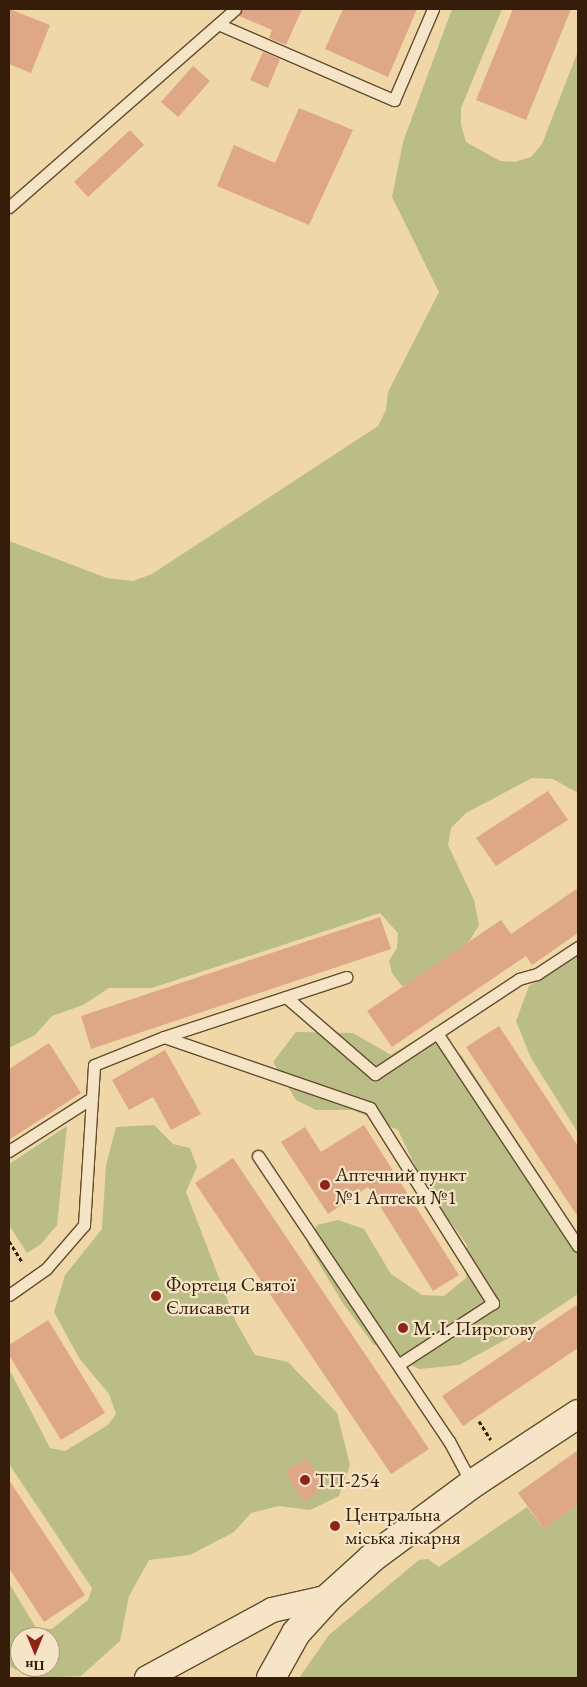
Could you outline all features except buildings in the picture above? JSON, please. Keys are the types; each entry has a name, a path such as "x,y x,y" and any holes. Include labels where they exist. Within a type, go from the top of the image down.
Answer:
{"main road":[{"path":"271,1678 296,1633 329,1597 372,1558 472,1484 578,1414"}],"street":[{"path":"147,1678 272,1610 329,1597"}],"lane":[{"path":"9,207 235,9"},
{"path":"218,24 394,100 433,9"},
{"path":"286,997 375,1074 519,979 537,974 578,947"},
{"path":"9,1295 46,1269 84,1224 94,1066 164,1037 346,977"},
{"path":"437,1033 578,1246"},
{"path":"164,1037 370,1108 493,1303 398,1365"},
{"path":"9,1151 92,1098"},
{"path":"258,1156 449,1441 472,1484"}],"path":[{"path":"9,1241 33,1278"}],"green space":[{"path":"452,9 502,9 461,108 461,125 466,142 500,161 515,162 531,157 542,144 578,51 578,793 553,779 532,778 466,813 451,828 448,845 474,900 479,925 470,940 445,964 419,982 402,986 392,973 389,961 397,948 398,933 380,913 152,988 109,988 83,1005 52,1016 35,1035 9,1048 9,541 107,578 133,581 152,574 378,426 386,410 388,392 439,292 392,197 403,142"},
{"path":"578,954 578,1133 531,1058 516,1021 529,986"},
{"path":"296,1032 353,1033 391,1055 420,1037 461,1055 578,1234 578,1294 525,1329 459,1365 419,1369 373,1344 342,1302 308,1245 317,1225 338,1220 364,1229 391,1274 422,1295 444,1296 466,1278 467,1245 425,1187 398,1130 353,1110 316,1110 296,1100 273,1062"},
{"path":"154,1125 173,1144 190,1148 197,1167 186,1192 236,1322 255,1355 288,1362 337,1413 350,1465 339,1496 310,1510 279,1506 251,1513 234,1532 190,1555 149,1560 129,1596 120,1641 81,1676 60,1677 60,1627 54,1627 88,1600 92,1588 9,1464 9,1369 50,1448 65,1451 108,1425 116,1414 109,1394 79,1358 54,1312 65,1275 102,1229 106,1165 116,1127"},
{"path":"67,1126 57,1225 41,1244 27,1253 9,1225 9,1164"},
{"path":"578,1504 578,1678 299,1678 329,1635 419,1560 428,1559 439,1567 527,1507 544,1529"},
{"path":"9,1583 35,1627 10,1627 10,1666 9,1666"}],"place":[{"name":"Аптечний пункт №1 Аптеки №1","path":"325,1185"},
{"name":"Фортеця Святої Єлисавети","path":"156,1296"},
{"name":"М. І. Пирогову","path":"403,1328"},
{"name":"ТП-254","path":"305,1480"},
{"name":"Центральна міська лікарня","path":"335,1526"}]}
